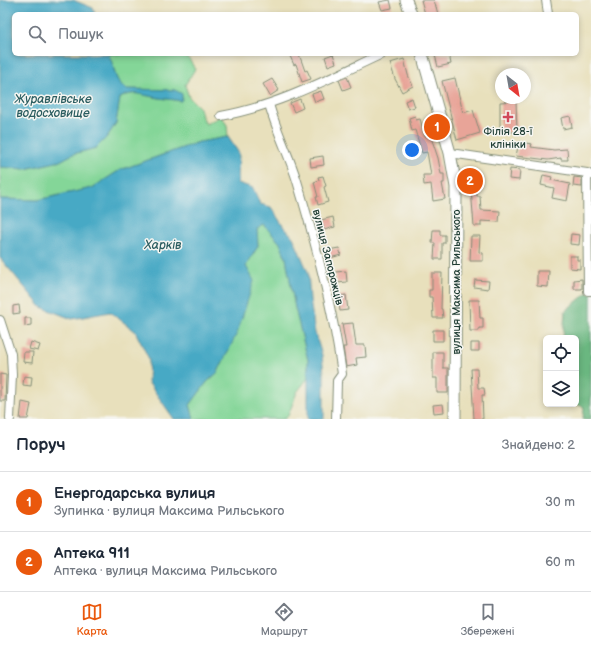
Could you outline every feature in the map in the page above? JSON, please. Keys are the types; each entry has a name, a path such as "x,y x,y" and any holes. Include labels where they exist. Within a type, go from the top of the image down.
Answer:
{"main road":[{"path":"406,0 409,12"},
{"name":"вулиця Максима Рильського","path":"423,56 450,154 456,187 455,419"}],"street":[{"path":"546,0 548,12"},
{"path":"221,116 236,114 269,104 377,56"},
{"name":"вулиця Запорожців","path":"269,104 306,212 322,273 338,347 342,374 337,381 336,419"},
{"path":"450,154 589,174 588,291 591,291"},
{"path":"0,320 11,354 12,375 10,419"}],"green space":[{"path":"109,56 187,56 195,69 185,85 189,97 200,108 202,117 206,124 221,116 227,125 228,137 199,142 120,170 92,188 37,200 0,199 0,167 26,169 60,161 73,154 96,148 107,137 116,123 120,98 137,93 157,98 180,101 182,98 175,90 126,89 118,81"},
{"path":"264,225 280,243 286,258 295,308 308,360 308,378 297,392 288,416 284,419 194,419 190,405 207,382 218,372 253,281 246,266 258,246 257,229"},
{"path":"587,293 591,293 591,419 583,419 584,407 579,405 579,335 563,335 565,311"}],"water":[{"name":"Журавлівське водосховище","path":"0,0 73,0 93,8 94,12 12,12 12,56 109,56 118,81 126,89 175,90 182,94 181,101 129,94 120,98 116,123 107,137 96,148 73,154 60,161 25,169 0,167"},
{"name":"Харків","path":"228,137 239,153 238,183 253,188 260,204 271,207 283,226 293,237 308,272 315,333 322,355 324,373 324,419 308,419 308,360 295,308 286,258 280,243 264,225 257,229 258,246 246,266 254,281 237,333 218,372 207,382 190,405 194,419 174,419 148,382 149,359 135,331 110,312 72,319 41,307 0,258 0,199 37,200 92,188 120,170 199,142"}],"building":[{"path":"390,0 392,8 382,10 379,2"},
{"path":"421,0 434,0 437,12 424,12"},
{"path":"290,56 300,56 305,71 307,70 311,79 302,82 296,64 294,65"},
{"path":"334,56 336,63 328,66 325,57"},
{"path":"435,56 449,56 451,64 438,67"},
{"path":"404,59 408,75 413,86 402,92 395,79 390,63"},
{"path":"347,77 351,87 343,90 339,80"},
{"path":"455,78 463,113 473,110 480,133 457,140 442,81"},
{"path":"272,79 279,90 270,96 263,84"},
{"path":"321,91 324,99 315,102 312,94"},
{"path":"412,98 415,107 408,109 405,101"},
{"path":"300,99 303,108 294,112 290,103"},
{"name":"Філія 28-ї клініки","path":"500,104 516,104 517,132 500,132"},
{"path":"415,116 416,120 420,119 425,136 430,134 438,158 441,174 444,174 444,183 442,183 445,199 433,201 431,184 424,185 423,175 431,175 427,152 422,153 415,130 412,131 409,118"},
{"path":"570,116 572,127 563,129 561,118"},
{"path":"519,142 532,144 531,147 554,150 567,149 568,160 561,160 561,158 548,160 516,156"},
{"path":"323,156 324,165 311,167 310,158"},
{"path":"510,169 520,170 519,180 509,179"},
{"path":"543,175 552,177 551,180 570,184 567,201 552,198 554,188 541,185"},
{"path":"323,176 328,202 318,205 316,197 318,197 314,182 319,180 318,177"},
{"path":"574,177 582,178 582,187 573,186"},
{"path":"474,179 477,196 480,196 481,210 500,211 499,222 481,221 481,226 474,226 471,189 467,190 465,181"},
{"path":"333,217 335,227 324,230 321,220"},
{"path":"433,230 440,230 440,235 445,235 445,243 442,243 442,259 434,259 435,243 432,243"},
{"path":"571,234 580,235 579,245 570,244"},
{"path":"471,236 480,236 479,252 483,253 483,261 470,261"},
{"path":"339,248 341,255 330,258 328,250"},
{"path":"570,256 577,256 577,260 580,260 580,269 570,268"},
{"path":"346,271 347,282 337,283 335,272"},
{"path":"537,271 549,271 548,287 537,286"},
{"path":"432,273 442,273 441,309 443,318 433,318 432,297 429,297 429,290 432,290"},
{"path":"582,279 582,289 574,289 574,280"},
{"path":"475,280 489,281 488,289 474,287"},
{"path":"346,295 348,310 340,311 338,296"},
{"path":"469,300 479,300 480,318 483,318 483,328 479,328 479,331 470,331"},
{"path":"19,305 20,313 13,314 13,306"},
{"path":"25,318 31,318 31,325 25,326"},
{"path":"353,323 356,345 365,345 366,357 356,358 357,365 346,367 343,347 346,347 342,324"},
{"path":"433,330 443,330 443,341 433,341"},
{"path":"31,342 40,345 38,351 29,349"},
{"path":"471,343 479,343 479,351 471,351"},
{"path":"24,352 33,352 32,363 23,362"},
{"path":"433,352 443,352 443,368 448,368 448,393 437,393 437,378 433,378"},
{"path":"471,369 477,369 478,388 484,388 485,395 482,395 483,419 474,419"},
{"path":"0,374 6,375 5,401 0,401"},
{"path":"24,376 32,377 31,386 23,385"},
{"path":"22,402 31,404 28,419 20,419"},
{"path":"443,404 444,412 434,413 433,405"}],"place":[{"name":"Філія 28-ї клініки","path":"508,117"},
{"name":"Енергодарська вулиця","path":"437,127"},
{"name":"Аптека 911","path":"470,181"}]}
